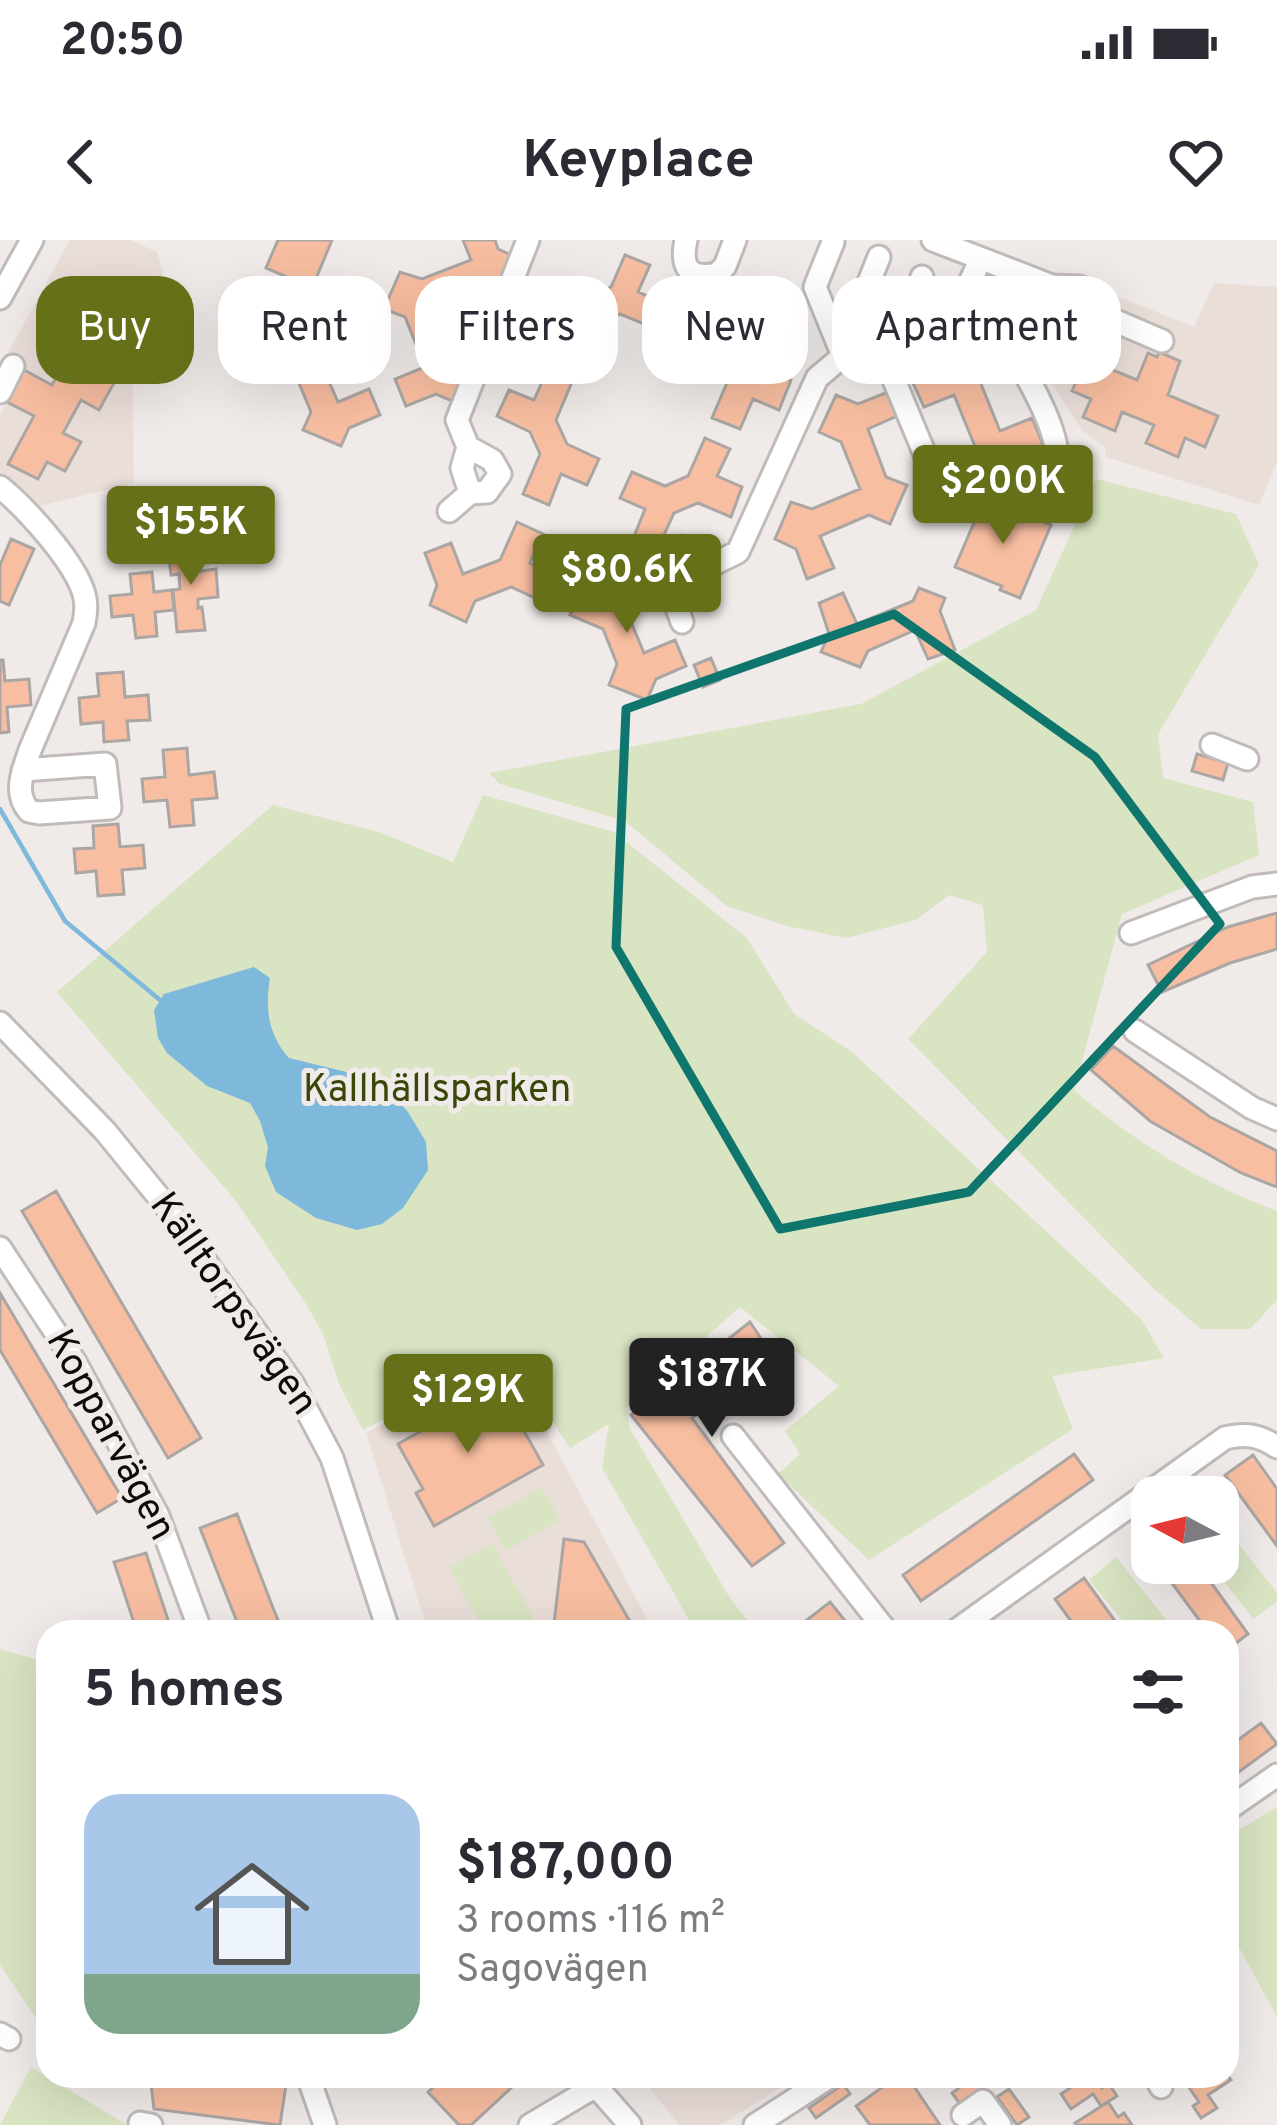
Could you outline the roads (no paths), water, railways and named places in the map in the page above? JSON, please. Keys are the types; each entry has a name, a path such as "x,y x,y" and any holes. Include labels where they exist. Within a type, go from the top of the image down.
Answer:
{"street":[{"path":"0,298 32,240"},
{"path":"470,494 462,468 468,447 457,420 528,240"},
{"path":"686,240 686,264 699,277 717,274 725,266 735,240"},
{"path":"933,240 1052,286 1080,287 1096,313 1162,340"},
{"path":"832,242 815,287 832,329"},
{"path":"871,276 879,257"},
{"path":"973,276 980,260"},
{"path":"682,622 669,586 738,552 817,377 832,365"},
{"path":"0,392 13,366"},
{"path":"899,384 931,469"},
{"path":"1029,384 1043,407 1058,456 1034,488"},
{"path":"449,511 470,494 487,492 500,474 492,460 468,447"},
{"path":"0,487 27,510 76,575 87,607 23,770"},
{"path":"1212,745 1247,759"},
{"path":"1131,933 1252,887 1277,884"},
{"name":"Källtorpsvägen","path":"0,1023 105,1131 162,1201 293,1384 332,1458 385,1620"},
{"path":"1135,1031 1252,1108 1277,1119"},
{"name":"Kopparvägen","path":"0,1248 75,1362 158,1516 197,1620"},
{"path":"733,1436 878,1620"},
{"path":"971,1620 1225,1438 1261,1436 1277,1447"},
{"path":"1239,1802 1277,1775"},
{"path":"312,2088 325,2125"},
{"path":"530,2125 581,2088"},
{"path":"597,2088 630,2125"},
{"path":"755,2125 812,2088"},
{"path":"963,2115 983,2101 1000,2125"}],"water":[{"path":"254,967 270,978 270,1021 289,1058 367,1077 389,1090 426,1142 428,1170 403,1208 382,1224 357,1230 316,1218 276,1192 265,1166 268,1147 250,1103 207,1086 167,1053 158,1038 154,1010 164,994"}],"waterway":[{"path":"0,809 65,921 160,1000"}],"park label":[{"name":"Kallhällsparken","path":"437,1091"}]}
